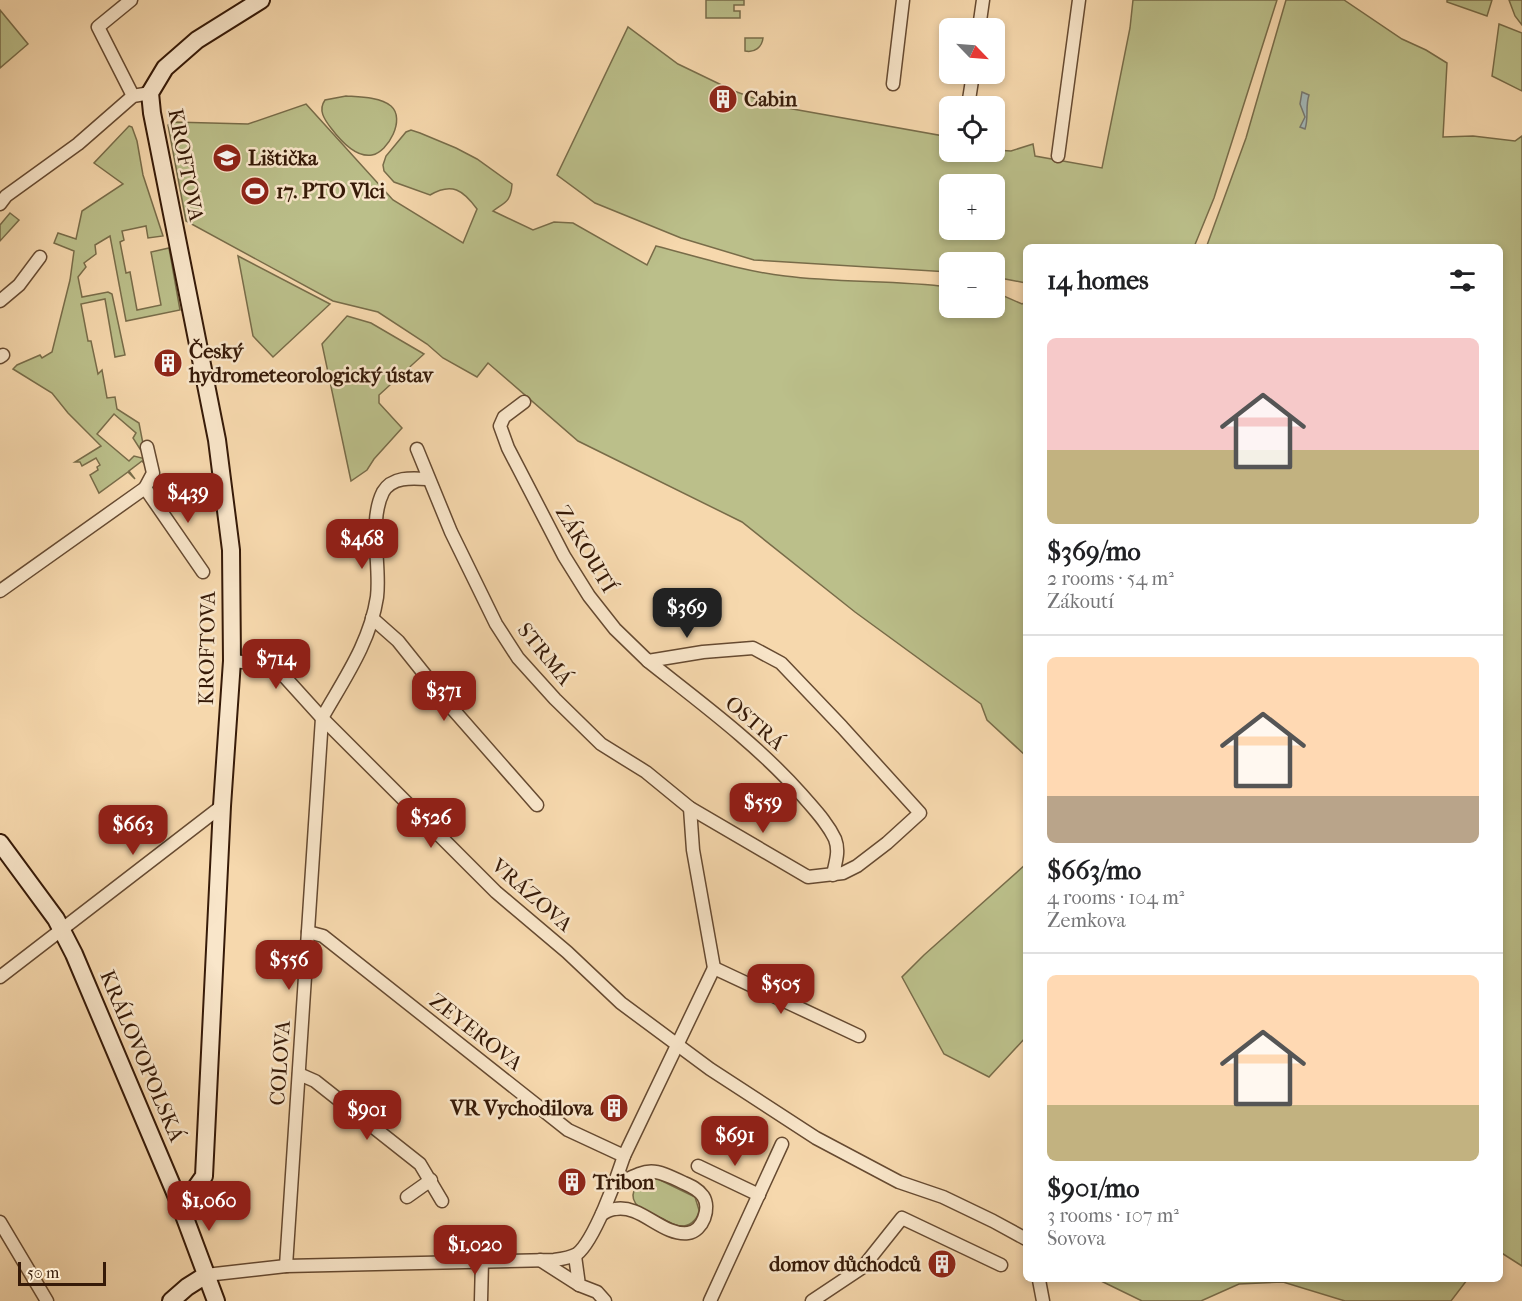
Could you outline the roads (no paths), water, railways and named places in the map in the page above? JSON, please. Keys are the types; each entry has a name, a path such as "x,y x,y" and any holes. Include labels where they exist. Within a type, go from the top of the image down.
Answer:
{"street":[{"path":"131,0 98,27 133,96"},
{"path":"0,204 6,196 78,144 133,96 150,93 165,68 197,40 261,0"},
{"path":"893,84 903,0"},
{"path":"980,18 983,0"},
{"path":"1058,156 1079,0"},
{"name":"KROFTOVA","path":"150,93 152,113 217,440 231,550 232,661 222,806 204,1176 192,1193 179,1202"},
{"path":"0,301 19,285 40,257"},
{"name":"ZÁKOUTÍ","path":"524,402 504,417 500,426 508,448 564,556 589,596 615,629 648,661"},
{"path":"2,585 145,488 153,473 147,447"},
{"name":"STRMÁ","path":"417,449 472,578 496,624 518,658 601,744 646,772 690,808"},
{"path":"322,718 364,645 372,618 377,596 376,529 379,505 384,491 395,480 412,477 428,479"},
{"path":"145,488 203,572"},
{"path":"372,618 398,641 450,706 537,805"},
{"path":"648,661 703,652 753,648 781,663 920,813 857,866 843,873 808,877 690,808"},
{"name":"VRÁZOVA","path":"232,661 274,665 322,718 496,892 567,952 621,1003 678,1046 816,1138 899,1182 944,1197 1023,1237"},
{"name":"OSTRÁ","path":"648,661 717,715 784,774 824,819 835,840 838,853 832,875"},
{"name":"COLOVA","path":"286,1266 322,718"},
{"path":"0,977 222,806"},
{"path":"171,1301 206,1275 286,1266 540,1260 575,1256 587,1241 602,1214 615,1185 624,1156 714,968 693,850 690,808"},
{"name":"KRÁLOVOPOLSKÁ","path":"0,843 62,929 179,1202 216,1301"},
{"name":"ZEYEROVA","path":"308,932 323,936 568,1130 624,1156"},
{"path":"714,968 859,1036"},
{"path":"298,1074 315,1081 420,1164 442,1201"},
{"path":"710,1301 782,1144"},
{"path":"698,1166 759,1195"},
{"path":"602,1214 614,1209 627,1209 676,1232 690,1233 699,1227 706,1209 704,1198 698,1191 659,1171 644,1172 615,1185"},
{"path":"407,1197 431,1180"},
{"path":"812,1301 863,1267 902,1218 1001,1265"},
{"path":"0,1222 47,1301"},
{"path":"575,1256 579,1285"},
{"path":"540,1260 579,1285 597,1292 605,1301"},
{"path":"481,1301 482,1261"},
{"path":"1039,1282 1043,1301"}],"place":[{"name":"Cabin","path":"723,99"},
{"name":"Lištička","path":"227,158"},
{"name":"17. PTO Vlci","path":"255,191"},
{"name":"Český hydrometeorologický ústav","path":"168,363"},
{"name":"VR Vychodilova","path":"614,1108"},
{"name":"Tribon","path":"572,1182"},
{"name":"domov důchodců","path":"942,1264"}]}
